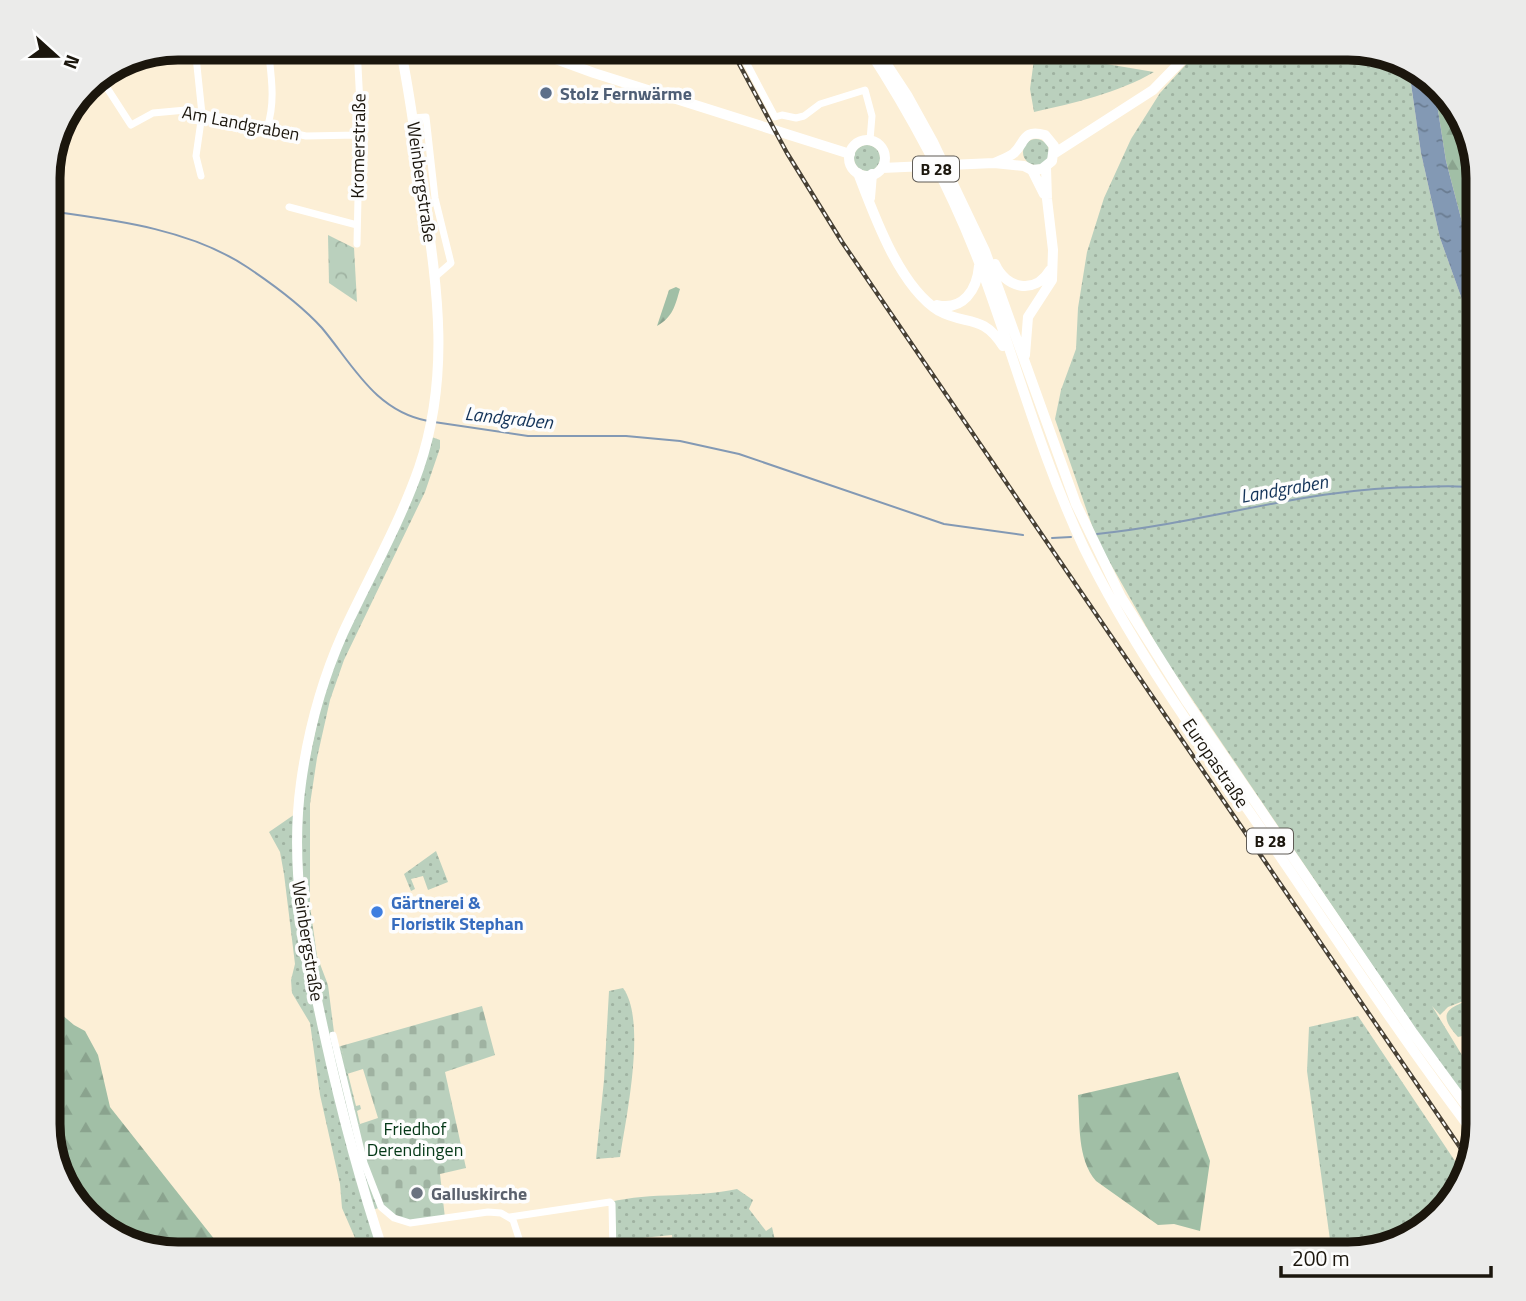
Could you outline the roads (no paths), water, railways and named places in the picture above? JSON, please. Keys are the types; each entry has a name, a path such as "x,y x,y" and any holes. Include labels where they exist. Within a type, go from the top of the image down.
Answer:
{"main road":[{"name":"B 28","path":"875,60 918,131 979,263 1014,363"},
{"name":"B 28","path":"884,60 933,142 985,251 1026,371"},
{"path":"1028,168 1047,199"},
{"path":"1026,371 1024,346 1028,317 1052,280 1054,263 1046,168"},
{"path":"871,208 877,171"},
{"path":"858,173 878,228 900,266 930,303 952,316 984,325 995,334 1014,363"},
{"path":"985,251 992,256 998,271 1007,280 1018,285 1036,284 1044,280 1054,263"},
{"path":"930,303 941,306 959,304 974,290 979,263"},
{"name":"Europastraße","path":"1014,363 1048,465 1083,533 1133,619 1413,1033 1466,1105"},
{"name":"Europastraße","path":"1026,371 1083,533 1114,604 1159,680 1466,1122"}],"street":[{"path":"196,60 202,114 196,156 201,176"},
{"path":"267,128 273,92 269,60"},
{"name":"Kromerstraße","path":"357,244 360,105 358,60"},
{"path":"403,60 406,76"},
{"path":"405,60 406,76"},
{"path":"558,60 850,154"},
{"path":"745,60 775,117 804,116 820,104 865,90 872,116 870,140"},
{"path":"907,165 885,156 879,144 870,140 857,143 850,154 851,165 858,173 907,165 994,163 1046,168 1055,153 1153,90 1182,60"},
{"name":"Weinbergstraße","path":"380,1242 358,1172 314,988 300,913 296,843 306,750 328,672 342,634 406,502 429,434 434,410 440,344 436,276 406,76"},
{"name":"Am Landgraben","path":"105,85 128,122 135,124 153,113 186,110 306,136 358,135"},
{"path":"412,118 426,117 435,198 451,263 436,276"},
{"path":"994,163 1011,155 1030,134 1041,134 1050,140 1055,153"},
{"path":"1050,140 1076,138"},
{"path":"1018,149 1019,158 1028,168"},
{"path":"877,171 885,156"},
{"path":"289,207 357,225"},
{"path":"333,1035 364,1164 381,1207 394,1218 410,1223 488,1212 502,1213 510,1217 516,1226 521,1242"},
{"path":"510,1217 610,1202 613,1242"}],"water":[{"path":"1410,77 1436,100 1446,161 1466,237 1466,311 1440,238 1421,153"}],"waterway":[{"name":"Landgraben","path":"60,213 151,228 201,243 225,254 266,280 306,312 379,397 410,416 428,421"},
{"name":"Landgraben","path":"434,422 528,436 626,436 680,441 739,454 944,524 1023,535"},
{"name":"Landgraben","path":"1097,534 1338,493 1434,486 1466,487"},
{"name":"Landgraben","path":"1052,538 1071,537"}],"railway":[{"path":"737,60 787,153 842,242 1463,1151"}],"place":[{"name":"Stolz Fernwärme","path":"546,93"},
{"name":"Gärtnerei & Floristik Stephan","path":"377,912"},
{"name":"Galluskirche","path":"417,1193"}],"park label":[{"name":"Friedhof Derendingen","path":"415,1138"}]}
